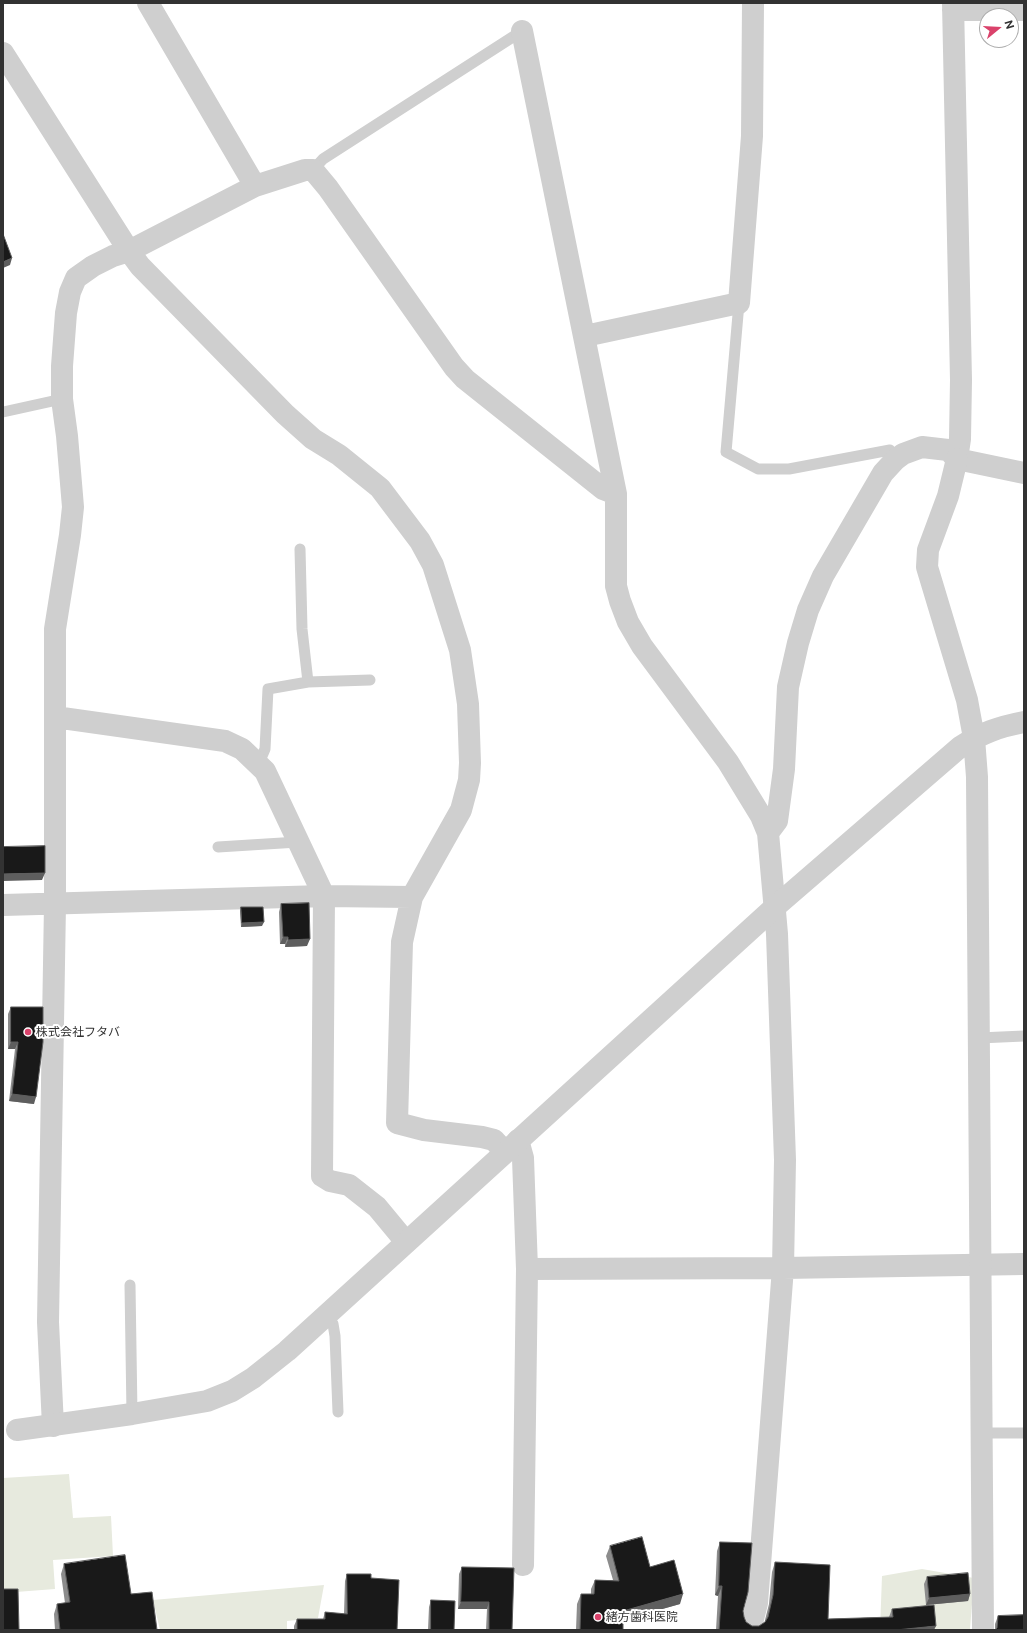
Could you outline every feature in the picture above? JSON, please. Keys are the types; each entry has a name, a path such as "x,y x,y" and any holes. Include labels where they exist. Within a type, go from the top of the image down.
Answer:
{"street":[{"path":"148,3 255,186"},
{"path":"585,336 739,303 752,136 753,3"},
{"path":"983,1630 977,777 974,738 967,700 927,567 928,550 948,496 960,439 961,380 959,357 953,6 1024,10"},
{"path":"522,31 616,494 616,586 628,622 642,646 728,762 758,810 768,833 775,907 785,1160 783,1268 757,1603 751,1626"},
{"path":"3,53 129,252 140,266 285,414 313,439 345,460 380,488 420,541 433,566 460,650 468,704 470,763 469,780 461,810 412,897 402,942 397,1123 424,1130 482,1137 494,1140 511,1146 524,1158 527,1269 523,1565"},
{"path":"53,1426 48,1322 55,904 55,629 73,507 67,436 62,399 62,366 66,313 70,292 76,278 113,256 129,252 255,186 305,170 313,170 328,188 454,367 465,379 603,489 616,494"},
{"path":"768,833 777,821 784,769 788,687 798,643 808,610 823,576 896,452 922,447 938,448 948,450 957,459 1024,473"},
{"path":"55,717 225,741 242,749 265,771 324,896 322,1176 330,1180 349,1185 377,1207 406,1242"},
{"path":"10,1430 53,1426 207,1401 232,1391 253,1378 287,1351 775,907 960,747 974,738 997,728 1024,722"},
{"path":"3,905 324,896 412,897"},
{"path":"527,1269 783,1268 1024,1264"}],"lane":[{"path":"313,170 323,159 522,31"},
{"path":"739,303 726,452 758,469 789,469 896,452"},
{"path":"3,412 62,399"},
{"path":"300,550 302,629 308,682"},
{"path":"257,762 265,749 268,689 308,682 370,680"},
{"path":"218,847 298,842"},
{"path":"979,1038 1024,1036"},
{"path":"130,1285 132,1414"},
{"path":"325,1316 333,1324 335,1336 338,1412"},
{"path":"982,1433 1024,1434"}],"shaded area":[{"path":"69,1474 73,1518 111,1516 113,1556 53,1560 55,1589 3,1593 3,1478"},
{"path":"922,1569 974,1578 970,1629 880,1630 882,1576"},
{"path":"324,1585 318,1618 287,1621 287,1630 160,1630 153,1600"}],"building":[{"path":"3,234 12,258 3,262"},
{"path":"45,846 45,873 3,874 3,847"},
{"path":"309,903 310,939 288,940 288,937 283,937 281,904"},
{"path":"241,907 263,907 264,922 242,923"},
{"path":"11,1007 43,1007 43,1042 36,1097 12,1094 18,1042 11,1042"},
{"path":"642,1537 650,1567 674,1560 683,1594 623,1611 623,1630 580,1630 581,1594 594,1594 595,1580 619,1581 610,1546"},
{"path":"720,1542 752,1543 748,1592 743,1611 746,1622 752,1626 759,1626 765,1622 768,1617 773,1595 775,1562 830,1565 828,1619 893,1617 892,1609 934,1605 936,1626 896,1630 719,1630 722,1586 719,1586"},
{"path":"125,1555 131,1594 152,1592 157,1630 60,1630 57,1604 70,1602 64,1564"},
{"path":"462,1567 514,1568 512,1630 489,1630 489,1602 461,1602"},
{"path":"968,1573 970,1594 929,1598 927,1577"},
{"path":"347,1574 371,1574 371,1578 399,1580 397,1630 297,1630 297,1619 325,1619 325,1612 347,1614"},
{"path":"3,1589 18,1589 19,1630 3,1630"},
{"path":"431,1600 455,1601 454,1630 431,1630"},
{"path":"1024,1615 1024,1630 995,1630 997,1628 998,1616"}],"place":[{"name":"株式会社フタバ","path":"28,1032"},
{"name":"緒方歯科医院","path":"598,1617"}]}
